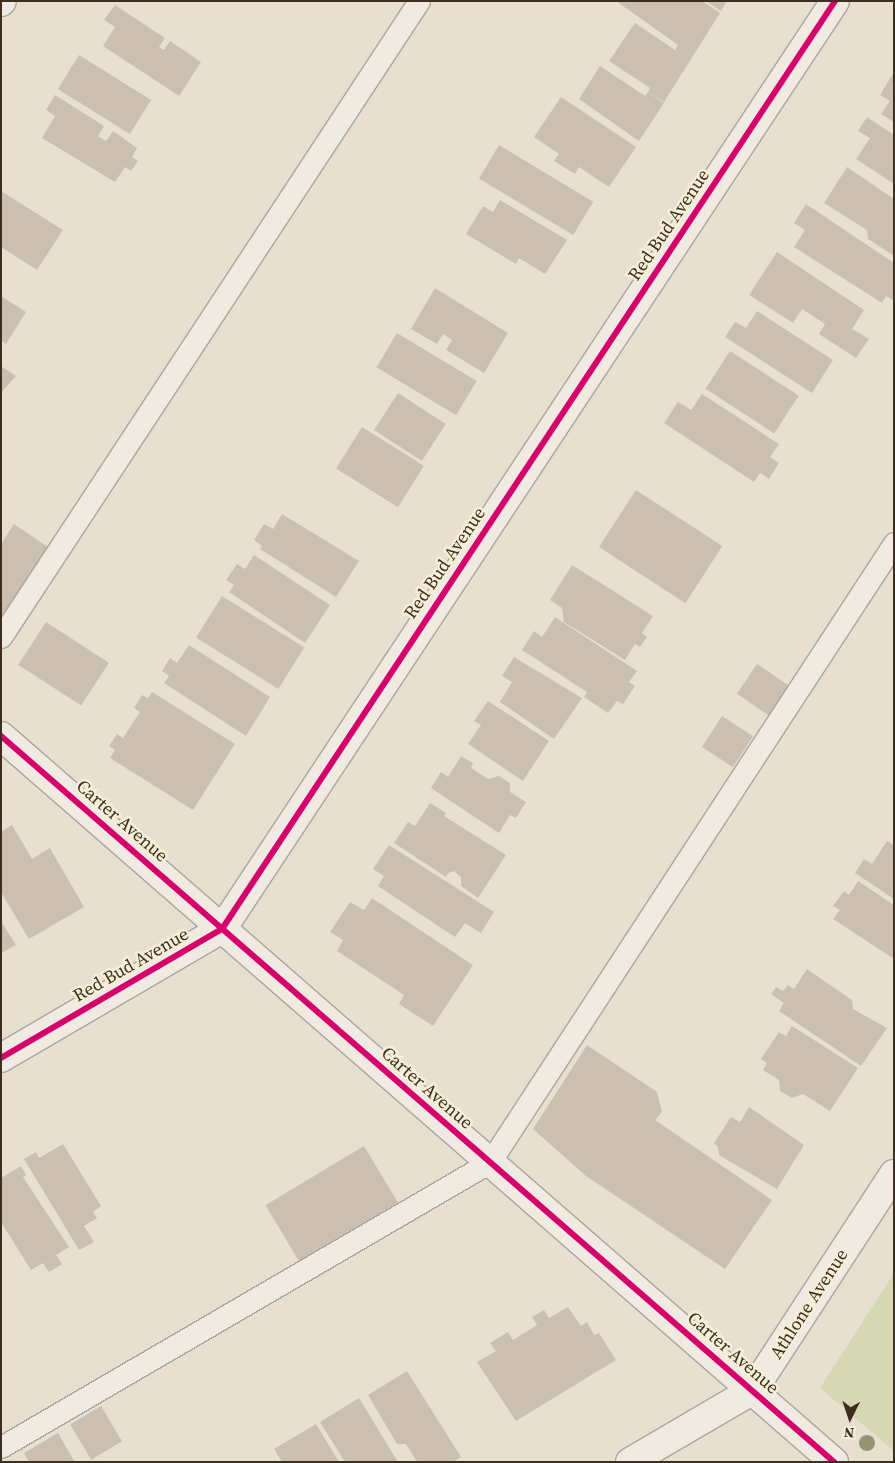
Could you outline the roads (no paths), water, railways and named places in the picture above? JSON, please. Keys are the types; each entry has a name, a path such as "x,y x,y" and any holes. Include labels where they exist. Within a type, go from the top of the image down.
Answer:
{"street":[{"name":"Red Bud Avenue","path":"1,1058 222,929 835,1"},
{"name":"Carter Avenue","path":"1,736 834,1462"},
{"name":"Athlone Avenue","path":"630,1462 753,1390 894,1174"}],"lane":[{"path":"1,637 419,1"},
{"path":"1,1447 490,1162 894,543"}]}
